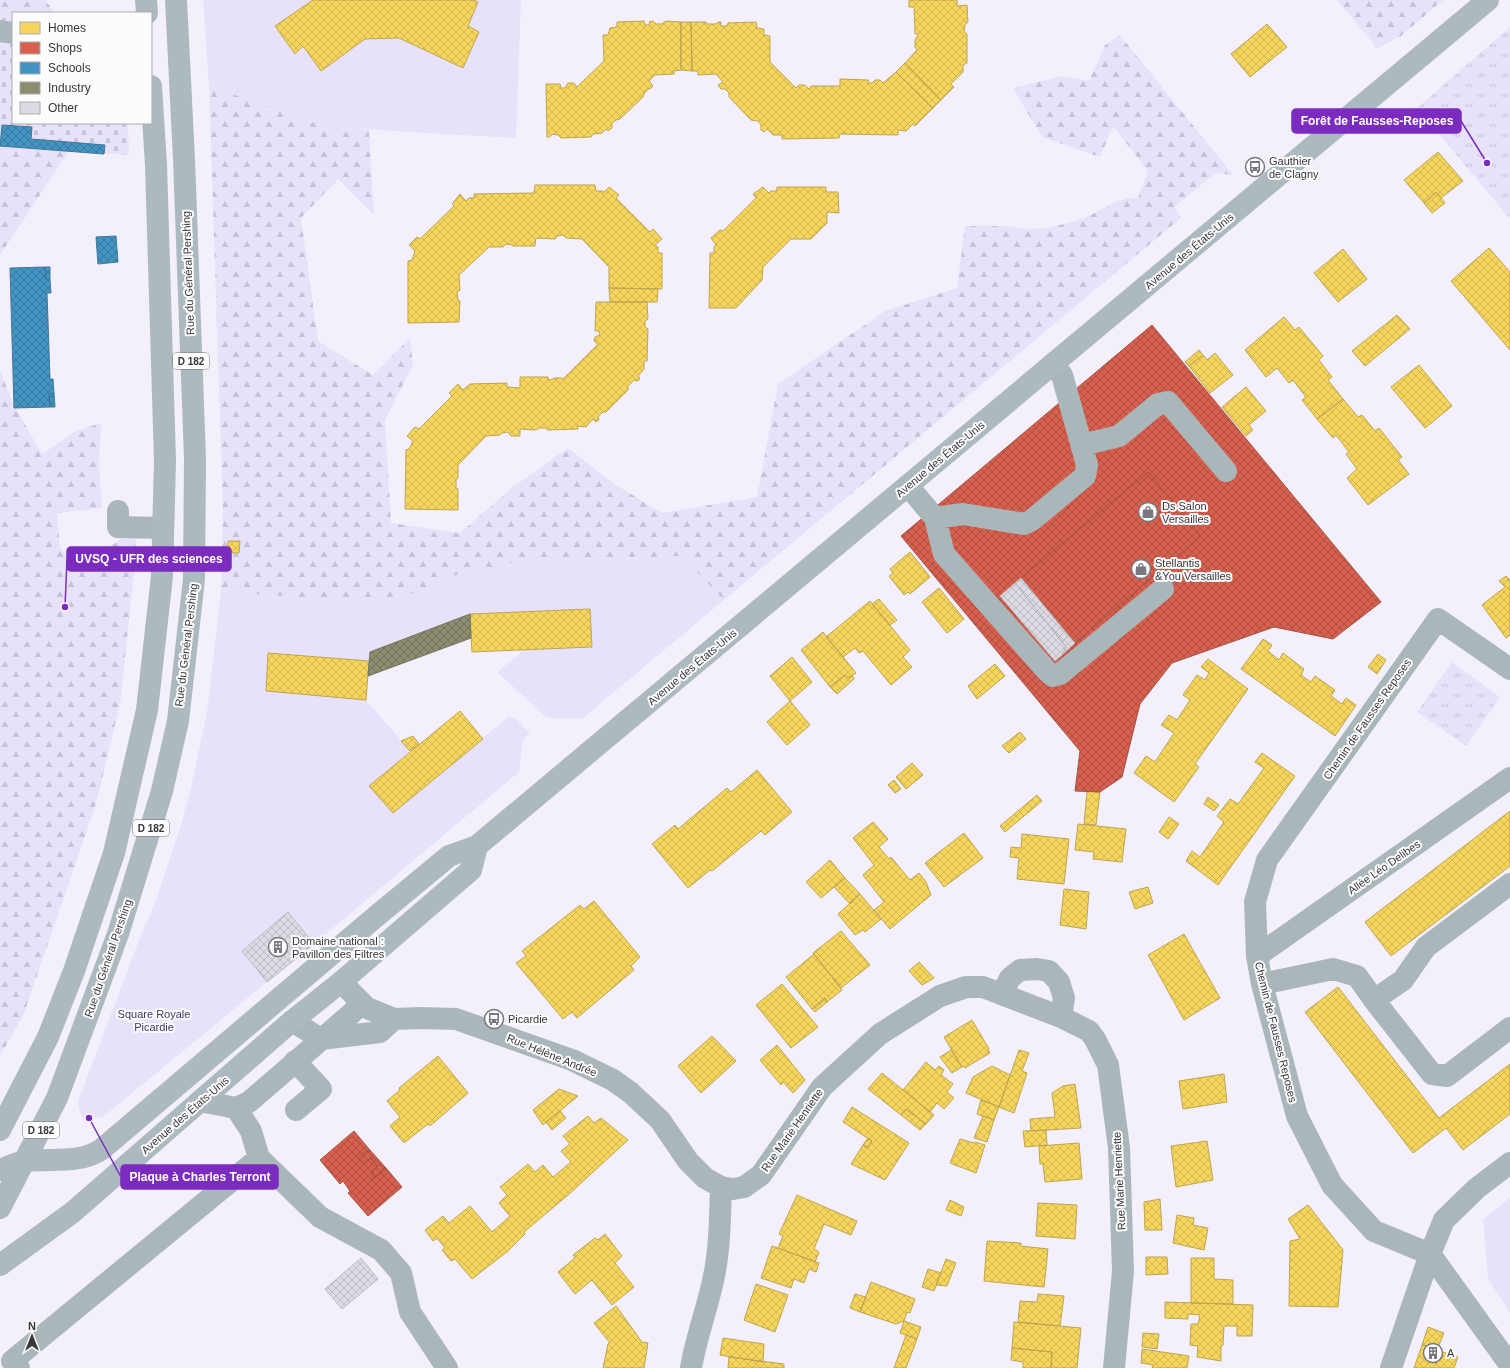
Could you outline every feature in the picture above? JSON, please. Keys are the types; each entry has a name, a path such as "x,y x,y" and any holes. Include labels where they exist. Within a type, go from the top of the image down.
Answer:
{"main road":[{"path":"146,0 147,12"},
{"name":"Rue du Général Pershing","path":"0,1208 57,1098 118,934 162,791 178,721 194,579 195,459 184,159 176,0"},
{"name":"Avenue des États-Unis","path":"0,1170 25,1161 80,1158 99,1151 449,856 477,846 1488,0"},
{"name":"D 182","path":"0,1130 48,1037 74,971 114,853 147,710 162,576 164,453 156,173 152,103"},
{"name":"Avenue des États-Unis","path":"0,1265 73,1212 292,1021 341,982 471,870 477,846"},
{"path":"292,1021 300,981 341,982"}],"street":[{"path":"0,31 12,33"},
{"path":"935,518 962,514 1024,524 1032,520 1085,476 1087,465 1062,375 1052,365"},
{"path":"1082,445 1119,436 1158,404 1168,402 1226,471"},
{"path":"908,486 935,518 944,554 1053,676 1060,674 1163,589"},
{"path":"118,511 118,527 163,528"},
{"name":"Chemin de Fausses Reposes","path":"1430,1254 1374,1231 1332,1185 1297,1116 1262,984 1257,956 1255,902 1267,860 1438,619 1510,669"},
{"name":"Allée Léo Delibes","path":"1257,956 1510,778"},
{"path":"1374,1000 1403,980 1426,947 1510,884"},
{"path":"1262,984 1334,968 1357,976 1432,1074 1447,1076 1510,1028"},
{"path":"1002,994 1010,978 1020,970 1037,969 1049,971 1059,982 1064,998 1061,1017"},
{"name":"Rue Hélène Andrée","path":"341,982 366,1008 394,1020 421,1018 456,1020 572,1060 613,1080 631,1093 660,1120 688,1161 704,1178 721,1187"},
{"name":"Rue Marie Henriette","path":"721,1187 733,1189 744,1187 761,1175 822,1087 880,1034 940,996 966,987 983,987 1061,1017 1089,1032 1095,1039 1108,1065 1119,1148 1123,1271 1114,1368"},
{"path":"200,1101 236,1108 249,1102 362,1003"},
{"path":"292,1021 321,1039 380,1032 394,1020"},
{"path":"295,1061 320,1089 296,1110"},
{"path":"236,1108 251,1131 259,1158 320,1217 380,1250 401,1273 410,1312 446,1368"},
{"path":"19,1368 12,1361 259,1158"},
{"path":"1391,1368 1430,1254 1444,1220 1477,1188 1510,1163"},
{"path":"691,1368 693,1353 714,1276 718,1250 721,1187"},
{"path":"1430,1254 1510,1365"}],"green space":[{"path":"0,0 46,0 53,12 12,12 12,18 0,16"},
{"path":"203,0 313,0 275,26 294,53 303,46 321,70 365,39 399,38 463,68 479,32 468,26 478,2 473,0 521,0 516,138 326,127 209,86"},
{"path":"1337,0 1443,0 1401,36 1376,49 1373,43"},
{"path":"0,16 12,18 12,124 128,124 129,155 0,146"},
{"path":"1510,27 1510,219 1417,108"},
{"path":"1120,35 1233,175 1216,173 1174,207 1181,218 724,600 681,556 519,561 452,576 426,591 390,597 307,598 221,591 223,511 209,86 326,127 369,130 374,215 338,179 301,218 318,341 373,375 410,338 413,365 385,420 391,523 460,533 513,487 568,448 616,485 662,513 757,497 778,384 885,311 957,288 965,226 1006,226 1029,229 1048,228 1083,219 1113,203 1128,198 1138,198 1148,171 1113,126 1100,157 1042,137 1013,88 1062,76 1089,81 1105,45"},
{"path":"0,146 69,151 0,255"},
{"path":"0,370 12,402 42,454 76,431 101,423 99,466 102,508 57,513 60,549 84,567 136,527 135,565 120,704 96,804 23,1016 0,1056"},
{"name":"Square Royale Picardie","path":"681,556 724,600 583,718 547,718 497,672 524,650 591,647 590,609 470,614 369,661 269,653 266,691 366,700 410,751 370,786 393,813 508,717 514,717 530,733 523,740 519,772 314,944 288,913 242,951 267,982 103,1117 91,1119 83,1118 78,1101 138,943 156,900 181,825 191,788 207,712 221,591 307,598 426,591 452,576 519,561"},
{"path":"1452,662 1500,697 1466,746 1417,712"},
{"path":"1510,1198 1510,1313 1488,1279 1483,1219"}],"building: Homes":[{"path":"313,0 473,0 478,2 468,26 479,32 463,68 399,38 365,39 321,71 303,46 295,54 275,26"},
{"path":"909,0 957,0 957,6 967,5 968,22 965,25 964,31 967,34 967,63 963,65 963,72 951,84 954,87 941,100 905,63 917,50 915,47 915,40 918,35 915,34 914,7 909,7"},
{"path":"644,21 645,25 650,25 649,22 653,21 656,24 662,24 666,21 681,22 681,70 674,71 674,74 655,75 649,81 653,86 648,89 643,97 620,119 612,123 612,128 608,131 606,129 602,133 593,134 591,137 561,138 558,135 553,134 547,137 546,84 560,84 561,88 565,88 568,83 574,83 577,87 604,61 603,35 608,35 610,28 617,27 617,22"},
{"path":"681,22 691,22 692,71 681,70"},
{"path":"691,22 716,24 721,22 721,26 727,26 728,23 756,22 757,28 764,29 764,35 770,36 770,62 796,88 799,85 805,85 809,89 811,86 840,86 840,79 868,80 869,83 872,83 875,80 880,80 883,83 896,72 933,108 915,126 913,124 906,131 898,130 898,135 840,134 839,138 782,139 782,135 773,135 767,129 764,132 761,130 761,125 758,121 751,120 729,97 729,93 725,89 721,89 718,85 723,82 716,74 698,75 698,71 692,71"},
{"path":"1267,24 1287,47 1250,77 1231,54"},
{"path":"905,63 941,100 933,108 896,72"},
{"path":"1438,152 1463,181 1441,198 1436,192 1424,203 1404,180"},
{"path":"535,185 595,185 596,191 603,191 603,193 609,187 619,195 616,198 650,232 653,229 662,239 655,245 658,247 658,253 662,253 662,289 609,288 609,267 582,239 566,238 563,235 557,236 555,239 536,238 535,246 513,246 506,244 503,247 489,247 459,275 460,290 457,292 458,300 460,301 459,322 408,323 408,261 412,260 415,251 409,245 417,237 420,239 454,206 452,204 460,194 466,201 469,198 474,198 474,194 534,193"},
{"path":"763,187 769,193 771,191 777,191 777,187 826,187 826,192 838,192 839,213 827,212 827,223 811,239 791,239 763,267 762,280 736,308 709,308 710,253 714,253 714,247 716,245 711,238 720,230 723,231 756,198 753,194"},
{"path":"1436,192 1445,203 1432,213 1424,203"},
{"path":"1489,248 1510,272 1510,350 1451,281"},
{"path":"1343,249 1367,279 1338,302 1314,273"},
{"path":"609,288 658,289 657,302 610,302"},
{"path":"596,302 647,302 648,319 645,321 645,327 648,329 647,361 644,361 644,369 638,376 640,378 638,381 634,380 628,386 628,390 606,412 603,412 598,416 599,420 596,422 593,419 586,427 577,426 578,429 548,430 545,428 539,428 536,430 520,429 520,436 511,436 508,432 500,435 486,436 458,465 456,488 458,489 458,510 405,509 406,450 409,449 413,441 407,436 415,427 419,429 452,396 449,393 458,384 463,390 470,384 507,383 507,387 520,388 520,377 548,377 549,380 554,378 563,379 598,344 594,341 595,337 600,335 599,331 595,331"},
{"path":"1397,315 1410,329 1365,366 1352,351"},
{"path":"1284,317 1295,330 1299,327 1323,356 1319,360 1332,377 1328,380 1343,399 1317,419 1302,400 1306,397 1293,380 1289,383 1277,368 1266,377 1245,350"},
{"path":"1199,350 1203,355 1189,366 1185,362"},
{"path":"1215,353 1233,375 1210,393 1189,366 1203,355 1207,360"},
{"path":"1419,365 1452,406 1425,428 1391,387"},
{"path":"1246,387 1266,411 1249,425 1253,430 1246,436 1222,407"},
{"path":"1343,399 1358,417 1362,415 1375,431 1379,428 1402,457 1398,460 1409,474 1368,505 1347,478 1357,469 1346,454 1349,452 1336,435 1333,438 1317,419"},
{"path":"228,541 240,541 239,553 228,553"},
{"path":"910,552 930,577 910,594 908,592 904,595 889,576 893,573 890,569"},
{"path":"1506,576 1510,580 1510,635 1506,638 1482,605 1505,587 1499,581"},
{"path":"939,588 964,619 947,633 922,602"},
{"path":"879,599 897,620 890,625 872,604"},
{"path":"870,601 910,650 903,657 912,667 891,685 863,651 859,653 855,648 843,657 826,637"},
{"path":"590,609 592,647 472,652 470,614"},
{"path":"823,632 856,673 848,678 845,675 830,687 801,650"},
{"path":"1263,639 1272,645 1268,651 1279,660 1283,653 1304,669 1301,675 1311,682 1315,676 1335,690 1331,696 1342,704 1346,698 1356,705 1335,736 1241,669"},
{"path":"268,653 369,661 366,700 266,691"},
{"path":"1378,654 1386,660 1377,674 1368,667"},
{"path":"792,657 812,682 790,701 770,676"},
{"path":"1208,659 1248,689 1195,764 1199,767 1174,802 1134,773 1146,756 1155,762 1174,733 1161,725 1169,715 1177,720 1190,700 1183,695 1197,675 1205,680 1209,673 1201,667"},
{"path":"995,664 1005,676 977,699 968,686"},
{"path":"845,675 848,678 852,675 854,679 837,694 830,687"},
{"path":"790,701 810,725 787,745 767,722"},
{"path":"460,711 483,739 393,813 369,786"},
{"path":"1020,732 1026,739 1009,753 1002,746"},
{"path":"413,736 419,744 410,751 401,741"},
{"path":"1262,753 1295,776 1218,885 1186,861 1192,851 1200,857 1224,822 1217,816 1230,799 1238,804 1264,768 1255,762"},
{"path":"912,763 923,775 906,789 896,777"},
{"path":"757,770 792,812 765,835 761,831 712,871 710,870 688,888 652,844 675,825 678,829 727,788 731,792"},
{"path":"894,780 901,789 895,793 888,785"},
{"path":"1087,791 1100,792 1096,825 1084,824"},
{"path":"1037,795 1042,801 1005,832 1000,826"},
{"path":"1208,797 1219,805 1214,811 1204,804"},
{"path":"1510,811 1510,866 1391,956 1365,922"},
{"path":"1169,817 1179,824 1168,839 1159,832"},
{"path":"873,822 888,839 879,847 889,859 891,857 910,880 919,873 926,882 931,895 890,929 874,910 884,902 863,875 874,865 853,838"},
{"path":"1078,824 1126,829 1122,862 1093,859 1094,852 1075,850"},
{"path":"964,833 983,858 944,887 925,863"},
{"path":"1022,834 1069,839 1064,884 1017,879 1019,858 1010,857 1011,847 1021,848"},
{"path":"830,860 845,878 821,898 806,882"},
{"path":"845,878 860,894 850,904 834,887"},
{"path":"1148,887 1153,903 1135,909 1129,892"},
{"path":"1064,889 1089,892 1086,929 1060,925"},
{"path":"860,894 881,919 865,932 863,930 855,935 838,914"},
{"path":"594,901 640,957 631,966 634,970 577,1018 572,1012 563,1019 516,963 526,956 522,951 580,905 584,909"},
{"path":"841,931 870,965 841,988 813,953"},
{"path":"1184,934 1220,998 1184,1020 1148,955"},
{"path":"814,954 842,990 827,1002 825,998 812,1009 786,977"},
{"path":"919,962 934,978 922,985 909,971"},
{"path":"782,984 818,1027 791,1048 756,1005"},
{"path":"1338,987 1439,1118 1510,1064 1510,1114 1463,1150 1446,1128 1413,1153 1305,1012"},
{"path":"825,998 827,1002 815,1012 812,1009"},
{"path":"972,1020 990,1053 965,1068 964,1066 962,1067 944,1037"},
{"path":"712,1036 736,1061 701,1093 678,1066"},
{"path":"777,1045 805,1080 793,1093 783,1082 781,1085 760,1060"},
{"path":"951,1050 962,1067 952,1073 940,1057"},
{"path":"1019,1050 1029,1053 1022,1071 1027,1073 1014,1113 999,1107"},
{"path":"438,1056 468,1093 430,1126 428,1124 404,1143 390,1126 400,1117 387,1101 400,1090 399,1088"},
{"path":"926,1062 935,1070 939,1066 944,1070 941,1075 953,1084 947,1092 954,1098 944,1109 937,1103 930,1112 903,1090"},
{"path":"992,1066 1010,1075 999,1107 966,1093 973,1077"},
{"path":"882,1073 934,1115 926,1124 906,1109 901,1115 868,1089"},
{"path":"1224,1074 1227,1102 1183,1109 1179,1081"},
{"path":"1075,1084 1081,1128 1031,1131 1030,1119 1055,1117 1052,1093 1063,1086"},
{"path":"559,1089 578,1096 543,1125 533,1110"},
{"path":"981,1100 999,1107 994,1120 977,1114"},
{"path":"852,1107 909,1143 885,1180 851,1164 863,1145 867,1148 872,1141 843,1122"},
{"path":"906,1109 926,1124 920,1130 901,1115"},
{"path":"560,1111 566,1118 552,1130 546,1122"},
{"path":"588,1116 594,1123 601,1118 628,1140 568,1195 524,1232 525,1234 508,1251 472,1279 455,1259 451,1261 442,1250 445,1248 437,1238 433,1241 425,1230 443,1216 449,1223 470,1206 492,1232 510,1216 499,1203 507,1195 500,1187 528,1164 535,1172 543,1165 553,1177 571,1162 561,1151 570,1144 563,1136"},
{"path":"983,1116 994,1120 987,1142 974,1138"},
{"path":"1046,1130 1047,1145 1025,1147 1023,1131"},
{"path":"868,1138 872,1141 867,1148 863,1145"},
{"path":"960,1139 985,1145 976,1173 950,1163"},
{"path":"1207,1141 1213,1180 1176,1187 1171,1146"},
{"path":"1079,1143 1082,1179 1045,1182 1043,1164 1040,1164 1039,1146"},
{"path":"797,1195 857,1221 851,1235 824,1224 814,1249 819,1252 815,1262 778,1248 783,1236 779,1234"},
{"path":"1160,1199 1162,1230 1145,1230 1144,1202"},
{"path":"950,1200 964,1207 961,1216 946,1210"},
{"path":"1038,1203 1077,1205 1075,1239 1036,1236"},
{"path":"1308,1205 1343,1250 1338,1307 1289,1306 1290,1241 1300,1239 1288,1219"},
{"path":"1177,1215 1194,1218 1193,1225 1208,1228 1204,1250 1173,1243"},
{"path":"605,1234 622,1256 615,1263 634,1287 612,1305 592,1280 575,1294 558,1272 575,1258 573,1255 595,1238 598,1240"},
{"path":"987,1241 1021,1243 1021,1246 1048,1249 1044,1287 984,1281"},
{"path":"772,1246 819,1263 816,1272 809,1269 804,1283 794,1279 791,1288 761,1278"},
{"path":"1146,1257 1167,1257 1168,1274 1146,1275"},
{"path":"1191,1258 1214,1258 1214,1279 1233,1280 1233,1304 1191,1303"},
{"path":"946,1259 956,1263 947,1286 936,1285"},
{"path":"928,1269 941,1273 934,1291 922,1287"},
{"path":"871,1282 915,1299 910,1313 907,1312 904,1321 896,1324 860,1312"},
{"path":"756,1284 788,1295 775,1332 744,1320"},
{"path":"855,1294 866,1297 860,1312 850,1308"},
{"path":"1038,1294 1064,1296 1060,1326 1018,1322 1020,1301 1037,1302"},
{"path":"1165,1302 1253,1305 1252,1336 1237,1336 1237,1326 1224,1326 1223,1345 1221,1346 1221,1361 1197,1357 1198,1346 1190,1345 1191,1324 1198,1324 1200,1315 1188,1314 1188,1319 1165,1318"},
{"path":"616,1306 642,1342 648,1343 644,1368 603,1368 608,1344 610,1343 594,1323"},
{"path":"904,1321 921,1327 917,1339 900,1333"},
{"path":"1014,1322 1081,1328 1077,1368 1051,1368 1052,1352 1012,1348"},
{"path":"1428,1327 1444,1333 1437,1350 1422,1345"},
{"path":"1143,1333 1159,1334 1157,1349 1142,1347"},
{"path":"906,1335 917,1339 906,1368 894,1368"},
{"path":"723,1338 764,1344 763,1362 720,1355"},
{"name":"A","path":"1422,1345 1458,1357 1454,1368 1414,1368"},
{"path":"1012,1348 1052,1352 1051,1368 1023,1368 1023,1362 1011,1360"},
{"path":"1142,1349 1189,1356 1187,1368 1152,1368 1153,1365 1141,1363"},
{"path":"729,1357 784,1364 784,1368 728,1368"}],"building: Shops":[{"name":"Stellantis &You Versailles","path":"1152,325 1381,602 1333,639 1274,627 1172,663 1140,704 1122,777 1100,792 1075,791 1080,751 901,536"},
{"path":"1148,472 1201,536 1075,643 1021,578"},
{"path":"354,1131 369,1149 359,1158 364,1164 371,1158 377,1166 371,1172 375,1178 386,1168 402,1187 368,1216 348,1193 350,1191 343,1181 340,1184 320,1160"},
{"path":"369,1149 386,1168 375,1178 371,1172 377,1166 371,1158 364,1164 359,1158"}],"building: Schools":[{"path":"2,125 32,127 31,139 105,145 104,154 0,146"},
{"path":"116,236 118,262 98,264 96,237"},
{"path":"45,267 50,267 50,280 46,280"},
{"path":"45,267 46,280 50,280 51,293 47,293 50,379 53,379 54,393 49,394 50,407 14,408 10,268"},
{"path":"54,393 55,407 50,407 49,394"}],"building: Industry":[{"path":"470,614 471,638 368,676 370,652"}],"building: Other":[{"path":"1021,578 1069,636 1062,641 1015,583"},
{"path":"1015,583 1066,647 1062,655 1055,661 1000,596"},
{"path":"1069,636 1075,643 1062,655 1066,647 1062,641"},
{"name":"Domaine national : Pavillon des Filtres","path":"288,912 314,944 267,982 242,951"},
{"path":"361,1258 378,1279 342,1309 325,1289"}],"place":[{"name":"Forêt de Fausses-Reposes","path":"1487,163"},
{"name":"Gauthier de Clagny","path":"1255,167"},
{"name":"Ds Salon Versailles","path":"1148,512"},
{"name":"Stellantis &You Versailles","path":"1141,569"},
{"name":"UVSQ - UFR des sciences","path":"65,607"},
{"name":"Domaine national : Pavillon des Filtres","path":"278,947"},
{"name":"Picardie","path":"494,1019"},
{"name":"Plaque à Charles Terront","path":"89,1118"},
{"name":"A","path":"1433,1353"}]}
